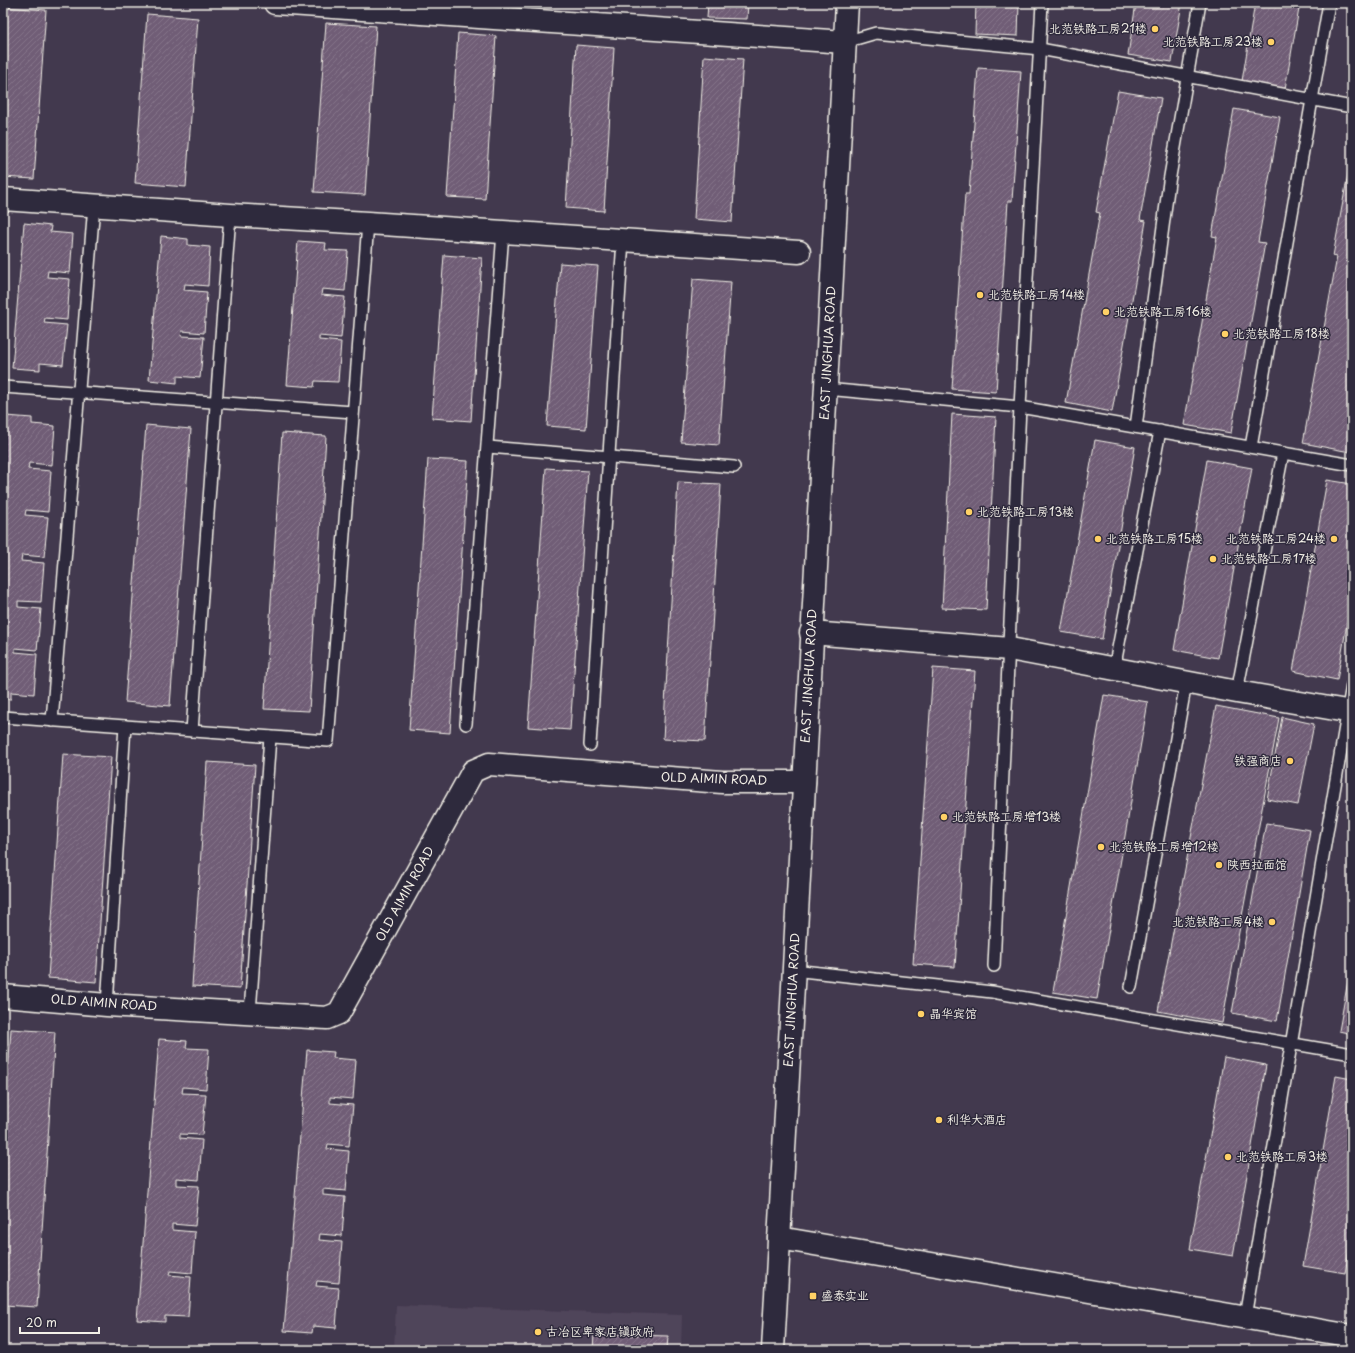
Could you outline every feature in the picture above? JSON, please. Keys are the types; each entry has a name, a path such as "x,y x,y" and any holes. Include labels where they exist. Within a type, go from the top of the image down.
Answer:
{"street":[{"path":"275,3 845,42"},
{"name":"EAST JINGHUA ROAD","path":"773,1350 847,3"},
{"path":"3,199 94,204 230,215 368,222 798,252"},
{"path":"812,633 1010,649 1186,683 1350,711"},
{"name":"OLD AIMIN ROAD","path":"3,996 107,1005 250,1012 327,1018 339,1013 473,771 489,764 722,782 804,782"},
{"path":"779,1238 1352,1336"}],"lane":[{"path":"994,966 1010,649 1020,407 1042,3"},
{"path":"1136,427 1169,182 1200,3"},
{"path":"1251,447 1329,3"},
{"path":"845,42 876,32 1040,49 1352,107"},
{"path":"52,721 80,393 94,204"},
{"path":"192,731 230,215"},
{"path":"3,717 328,741 368,222"},
{"path":"466,724 503,232"},
{"path":"590,745 623,240"},
{"path":"3,387 353,412"},
{"path":"826,389 1020,407 1352,465"},
{"path":"1114,669 1160,431"},
{"path":"488,447 734,467"},
{"path":"1237,692 1283,453"},
{"path":"1131,988 1186,683"},
{"path":"1245,1317 1290,1044 1350,711 1352,686"},
{"path":"107,1005 126,726"},
{"path":"250,1012 270,737"},
{"path":"794,970 992,992 1352,1054"}],"shaded area":[{"name":"古冶区卑家店镇政府","path":"396,1305 682,1315 681,1350 394,1350"}],"building":[{"path":"579,3 619,3 618,7"},
{"path":"708,3 748,3 747,19 707,18"},
{"path":"976,3 1019,3 1018,36 975,34"},
{"name":"北范铁路工房21楼","path":"1136,3 1182,3 1172,62 1128,55"},
{"name":"北范铁路工房23楼","path":"1255,3 1300,3 1285,89 1242,81"},
{"path":"3,7 46,10 34,179 3,177"},
{"path":"147,14 198,18 186,187 135,183"},
{"path":"326,23 376,26 365,195 314,192"},
{"path":"458,33 496,36 485,199 447,197"},
{"path":"576,45 614,48 604,211 566,208"},
{"path":"704,56 743,59 732,222 694,219"},
{"name":"北范铁路工房14楼","path":"978,68 1021,71 1012,201 1008,201 996,392 952,389 965,194 969,194"},
{"name":"北范铁路工房16楼","path":"1118,91 1161,98 1140,220 1146,221 1112,412 1066,403 1100,213 1096,212"},
{"name":"北范铁路工房18楼","path":"1234,109 1280,117 1258,242 1265,243 1231,433 1184,425 1217,237 1212,236"},
{"path":"1352,152 1352,439 1350,452 1303,443 1337,257 1333,256"},
{"path":"24,223 51,226 50,232 73,234 70,273 48,271 47,277 70,279 67,320 45,318 44,323 67,325 63,365 40,363 40,370 12,368"},
{"path":"161,236 188,239 188,245 210,247 208,286 185,284 184,290 207,292 204,333 182,331 181,336 204,337 200,378 177,376 177,383 149,380"},
{"path":"298,241 326,243 325,250 348,251 345,291 322,289 321,295 345,297 341,338 319,336 319,340 341,342 338,382 315,381 314,387 287,385"},
{"path":"444,255 482,258 471,421 432,418"},
{"path":"560,263 598,266 586,429 547,426"},
{"path":"693,279 731,282 719,445 681,442"},
{"name":"北范铁路工房13楼","path":"952,414 996,417 986,610 942,608"},
{"path":"6,416 32,418 32,424 55,426 52,465 29,463 28,469 51,471 48,512 26,510 25,515 48,517 44,557 22,555 21,561 44,563 41,602 18,601 18,607 41,609 37,650 15,648 15,652 37,654 34,694 11,692 11,699 3,699 3,447"},
{"path":"146,425 191,429 170,706 125,702"},
{"path":"282,433 326,436 309,711 264,709"},
{"name":"北范铁路工房15楼","path":"1095,440 1135,447 1102,639 1061,632"},
{"path":"428,459 468,461 450,733 409,730"},
{"name":"北范铁路工房17楼","path":"1207,460 1252,468 1218,658 1174,650"},
{"path":"546,468 588,471 570,730 528,727"},
{"name":"北范铁路工房24楼","path":"1327,480 1352,484 1352,595 1337,680 1293,671"},
{"path":"678,482 721,484 705,741 663,739"},
{"name":"北范铁路工房增13楼","path":"933,668 975,671 955,967 913,964"},
{"name":"北范铁路工房增12楼","path":"1104,695 1148,702 1097,999 1053,992"},
{"name":"陕西拉面馆","path":"1216,706 1279,718 1222,1023 1158,1011"},
{"name":"铁强商店","path":"1282,717 1314,724 1298,805 1267,799"},
{"path":"63,754 111,757 96,982 48,978"},
{"path":"207,762 255,765 240,989 192,986"},
{"name":"北范铁路工房4楼","path":"1266,823 1310,830 1277,1021 1232,1013"},
{"path":"1352,958 1352,1034 1339,1031"},
{"path":"11,1029 55,1032 37,1307 3,1305 3,1146"},
{"path":"159,1039 187,1041 186,1048 209,1049 206,1089 183,1087 182,1093 206,1094 202,1135 180,1134 180,1138 202,1140 199,1180 176,1178 176,1185 199,1186 195,1226 172,1224 172,1230 195,1232 192,1273 170,1271 169,1275 191,1277 188,1317 165,1316 165,1322 137,1320"},
{"path":"307,1050 334,1052 333,1058 356,1060 353,1099 330,1097 330,1103 353,1105 349,1146 328,1144 327,1149 349,1151 346,1191 323,1189 323,1195 345,1197 342,1236 320,1234 319,1240 342,1242 339,1283 317,1281 316,1286 339,1288 336,1328 313,1326 312,1333 284,1331"},
{"name":"北范铁路工房3楼","path":"1224,1057 1266,1065 1233,1256 1190,1249"},
{"path":"1336,1076 1352,1079 1352,1234 1345,1273 1303,1266"},
{"name":"古冶区卑家店镇政府","path":"594,1334 668,1336 667,1350 593,1350"}],"place":[{"name":"北范铁路工房21楼","path":"1155,29"},
{"name":"北范铁路工房23楼","path":"1271,42"},
{"name":"北范铁路工房14楼","path":"980,295"},
{"name":"北范铁路工房16楼","path":"1106,312"},
{"name":"北范铁路工房18楼","path":"1225,334"},
{"name":"北范铁路工房13楼","path":"969,512"},
{"name":"北范铁路工房15楼","path":"1098,539"},
{"name":"北范铁路工房24楼","path":"1334,539"},
{"name":"北范铁路工房17楼","path":"1213,559"},
{"name":"铁强商店","path":"1290,761"},
{"name":"北范铁路工房增13楼","path":"944,817"},
{"name":"北范铁路工房增12楼","path":"1101,847"},
{"name":"陕西拉面馆","path":"1219,865"},
{"name":"北范铁路工房4楼","path":"1272,922"},
{"name":"晶华宾馆","path":"921,1014"},
{"name":"利华大酒店","path":"939,1120"},
{"name":"北范铁路工房3楼","path":"1228,1157"},
{"name":"盛泰实业","path":"813,1296"},
{"name":"古冶区卑家店镇政府","path":"538,1332"}]}
